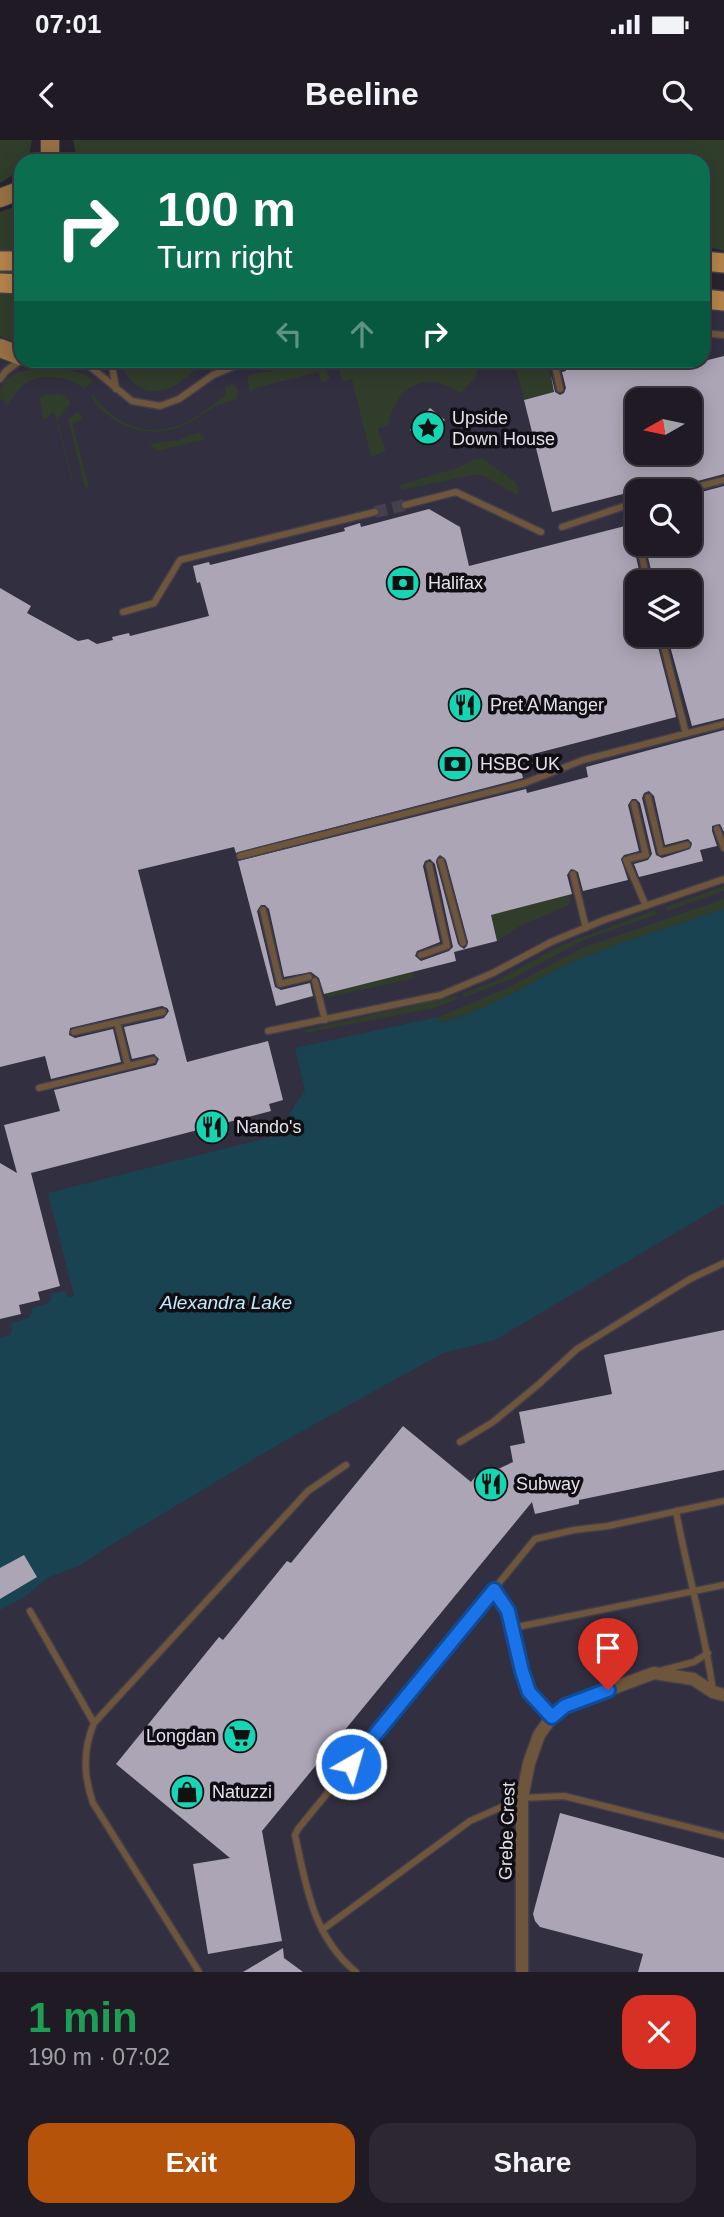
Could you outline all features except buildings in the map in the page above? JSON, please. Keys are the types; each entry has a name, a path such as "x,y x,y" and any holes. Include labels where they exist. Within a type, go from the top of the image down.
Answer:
{"street":[{"path":"552,1717 565,1706 654,1673 693,1679 719,1693"},
{"name":"Grebe Crest","path":"522,1972 522,1798 536,1742 552,1717"}],"lane":[{"path":"0,379 14,365"},
{"path":"91,368 132,401 160,406 178,399 213,375 230,368"},
{"path":"112,368 116,389"},
{"path":"556,368 560,388"},
{"path":"702,486 724,480"},
{"path":"405,505 456,492 541,532"},
{"path":"562,527 625,506"},
{"path":"123,612 154,603 180,559 375,512"},
{"path":"664,647 686,734"},
{"path":"240,856 525,783 583,760 724,724"},
{"path":"648,797 661,852 687,845"},
{"path":"634,804 646,855 627,859 646,906"},
{"path":"717,829 724,848"},
{"path":"441,860 463,943"},
{"path":"421,955 447,946 429,865"},
{"path":"573,874 586,928"},
{"path":"268,1031 457,989 494,973 551,942 724,879"},
{"path":"262,910 280,984 312,979 325,1020"},
{"path":"74,1032 163,1012"},
{"path":"117,1022 128,1066"},
{"path":"39,1088 153,1060"},
{"path":"460,1442 493,1422 577,1349 690,1279 724,1263"},
{"path":"199,1972 93,1803 85,1774 87,1740 94,1723 308,1491 346,1465"},
{"path":"356,1972 339,1959 310,1905 295,1835 298,1829 535,1539 724,1501"},
{"path":"676,1511 689,1578 719,1693"},
{"path":"512,1629 724,1585"},
{"path":"494,1590 508,1611 529,1692 552,1717"},
{"path":"30,1611 94,1723"},
{"path":"654,1673 694,1662 708,1653"},
{"path":"322,1930 470,1821 522,1798 564,1796 724,1836"}],"shaded area":[{"path":"0,294 14,294 14,368 710,368 710,309 724,309 724,1972 0,1972"}],"green space":[{"path":"0,140 32,140 29,154 14,154 14,174 0,183"},
{"path":"73,140 724,140 724,251 710,248 710,154 76,154"},
{"path":"14,207 14,342 0,336 0,212"},
{"path":"63,368 86,375 93,381 85,389 72,381 57,377 40,378 23,385 8,405 0,398 2,387 14,374 33,369"},
{"path":"123,368 198,368 174,386 162,391 140,387 133,383"},
{"path":"283,368 326,368 330,379 322,383 318,372 256,388 250,392 247,378 249,375"},
{"path":"338,368 478,368 476,377 460,393 435,382 424,382 405,392 392,412 388,426 378,429 386,451 371,457 352,379 342,381"},
{"path":"516,368 549,368 554,392 524,400"},
{"path":"236,385 237,399 214,407 183,426 157,432 144,431 120,423 109,416 91,397 93,395 112,415 123,422 134,427 158,430 190,420 226,395 225,387"},
{"path":"44,395 65,396 71,403 57,419 72,481 54,412 44,420 40,401"},
{"path":"78,411 83,420 72,423 89,487 85,488 68,420"},
{"path":"198,432 206,439 157,451 149,444 179,440"},
{"path":"475,459 484,459 516,483 519,489 517,495 484,476 474,475 402,490 399,485 457,468"},
{"path":"724,886 724,891 667,911 666,907"},
{"path":"570,894 569,905 518,927 497,941 491,915"},
{"path":"724,899 724,909 567,964 508,996 466,1015 440,1023 438,1017 505,989 582,948"},
{"path":"656,910 658,914 586,939 513,978 463,998 462,994 498,980 564,944"},
{"path":"414,971 413,979 328,997 326,993"},
{"path":"456,996 458,999 434,1008 305,1033 304,1030"}],"water":[{"name":"Alexandra Lake","path":"724,909 724,1204 495,1340 443,1353 279,1444 81,1565 47,1578 26,1596 0,1610 0,1338 10,1335 11,1323 28,1318 32,1313 31,1308 47,1304 51,1299 50,1294 64,1291 69,1297 74,1296 48,1193 275,1136 305,1090 295,1048 438,1017 441,1023 466,1015 567,964"}],"tunnel":[{"path":"375,512 405,505"}],"place":[{"name":"Upside Down House","path":"428,428"},
{"name":"Halifax","path":"403,583"},
{"name":"Pret A Manger","path":"465,705"},
{"name":"HSBC UK","path":"455,764"},
{"name":"Nando's","path":"212,1127"},
{"name":"Subway","path":"491,1484"},
{"name":"Longdan","path":"240,1736"},
{"name":"Natuzzi","path":"187,1792"}],"route":[{"path":"351,1764 494,1590 508,1611 529,1692 552,1717 565,1706 608,1690"}]}
